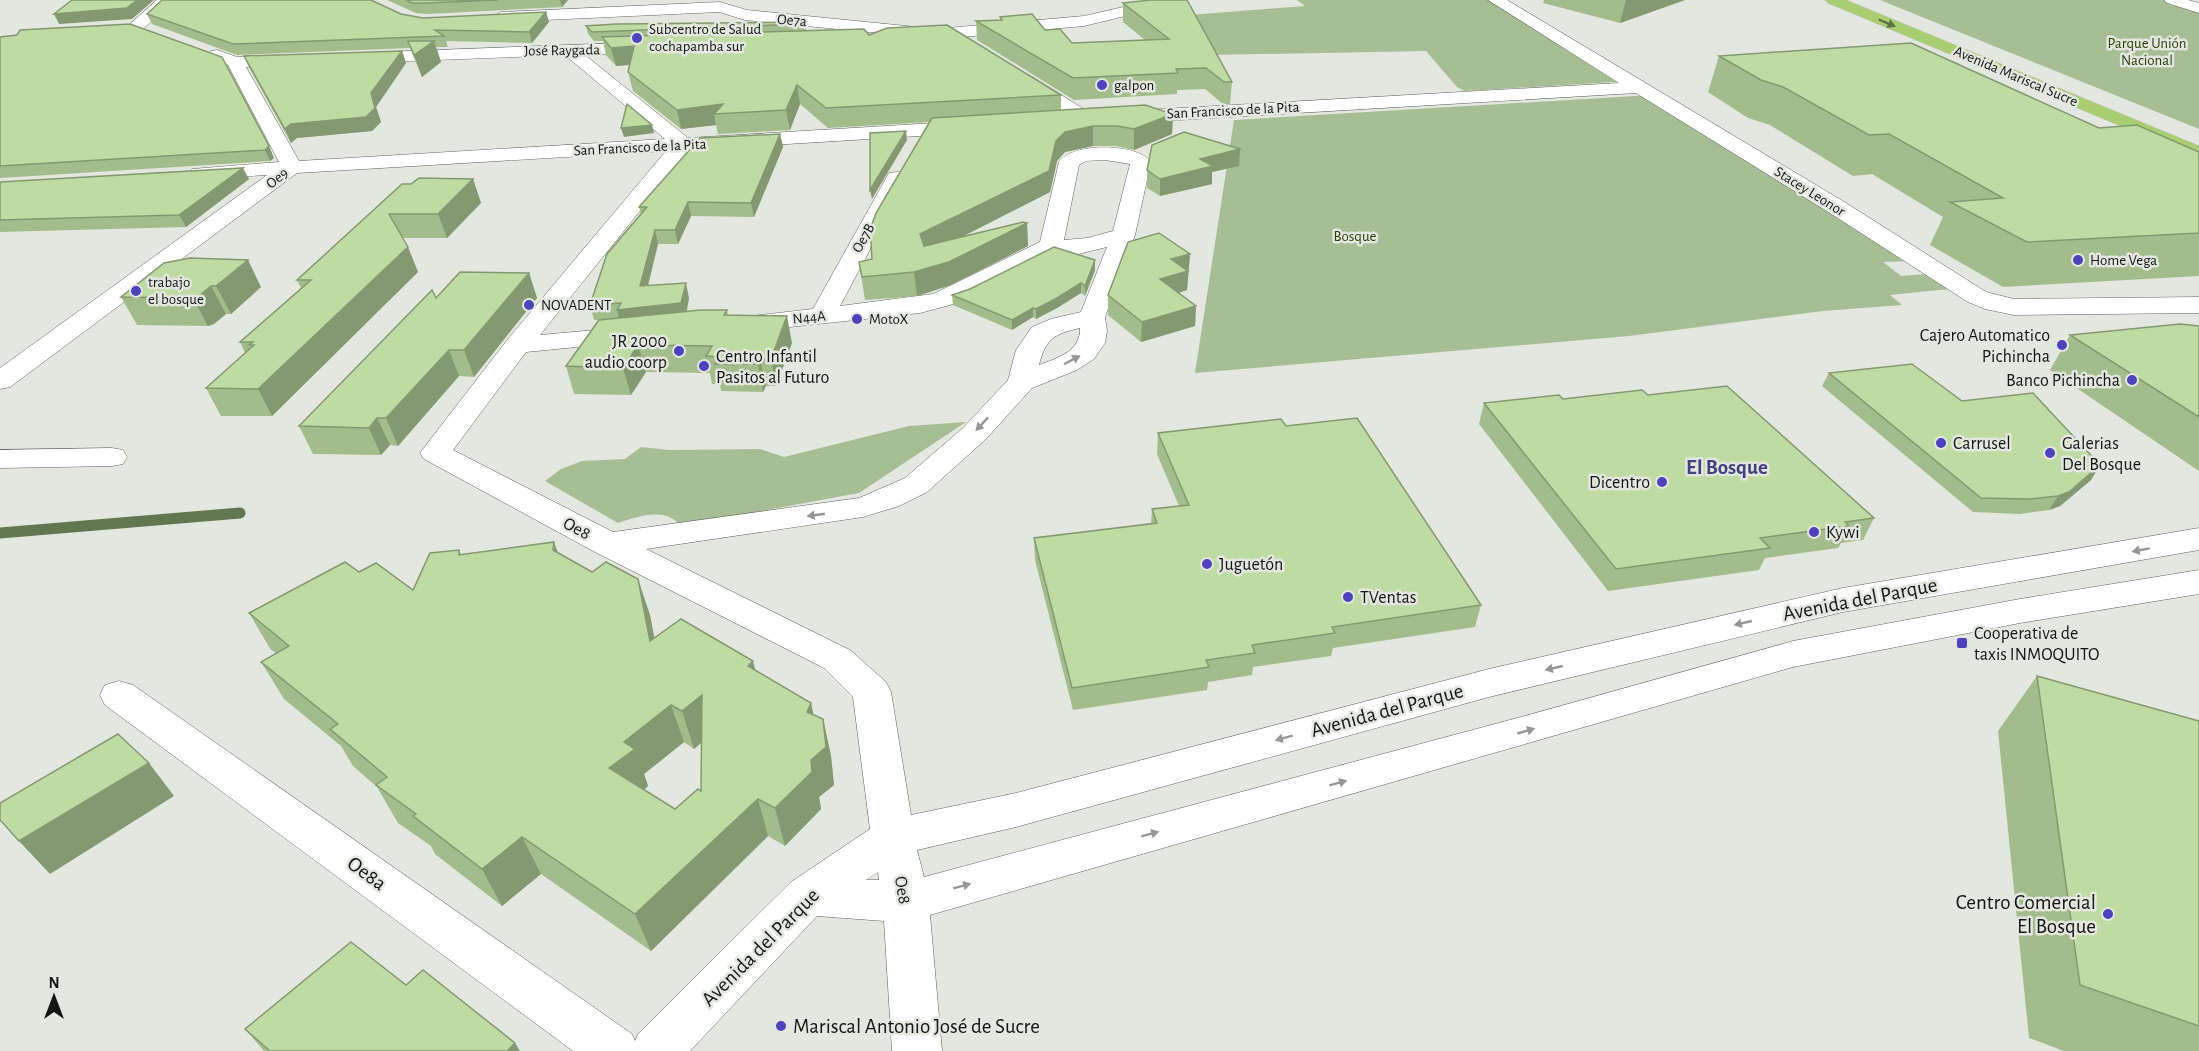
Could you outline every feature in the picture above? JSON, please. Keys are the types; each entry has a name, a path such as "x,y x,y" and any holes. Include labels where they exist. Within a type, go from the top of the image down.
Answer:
{"main road":[{"name":"Avenida Mariscal Sucre","path":"1833,0 2199,153"}],"street":[{"path":"137,26 166,0"},
{"path":"833,40 952,34 1084,21 1174,0"},
{"name":"Stacey Leonor","path":"1496,0 1838,208 1977,297 1994,304 2014,307 2146,306 2192,314"},
{"path":"2172,0 2199,8"},
{"name":"Oe7a","path":"486,18 719,4 734,13 753,16 952,34 970,45"},
{"path":"118,27 137,26 158,34"},
{"path":"457,40 477,53"},
{"name":"José Raygada","path":"339,58 666,47"},
{"path":"202,50 235,62 304,60"},
{"path":"570,51 683,144"},
{"name":"Oe9","path":"0,381 292,167 235,62"},
{"path":"1005,68 1088,120"},
{"name":"San Francisco de la Pita","path":"1053,122 1640,87"},
{"name":"San Francisco de la Pita","path":"175,175 983,126"},
{"name":"Oe7B","path":"822,316 925,130"},
{"name":"Oe8","path":"683,144 519,345 435,453 608,544 837,659 872,692 893,837 906,902 917,1051"},
{"path":"608,544 832,513 888,499 916,485 975,433 1022,382 1067,364 1084,353 1092,343 1094,331 1092,317 1111,268 1123,235 1141,162 1147,154 1093,154 1073,157 1069,162 1054,246 1111,268"},
{"name":"N44A","path":"717,326 920,305 961,292 1054,246 1095,243 1123,235"},
{"path":"1022,382 1033,339 1044,330 1092,317"},
{"path":"519,345 658,332"},
{"path":"0,459 112,457"},
{"name":"Avenida del Parque","path":"656,1051 807,896 893,837 1016,810 1489,683 1843,600 2199,539"},
{"path":"807,896 906,902 1532,729 1793,654 2020,611 2199,582"},
{"name":"Oe8a","path":"119,695 614,1051"}],"green space":[{"path":"1297,0 1492,0 1631,81 1465,91 1457,87 1426,51 1211,55 1164,17 1305,6"},
{"name":"Parque Unión Nacional","path":"1880,0 2172,0 2199,8 2199,129"},
{"name":"Bosque","path":"1652,95 1910,261 1883,262 1901,276 1927,274 1949,289 1890,295 1902,305 1823,311 1629,336 1195,373 1234,120"},
{"path":"966,422 859,493 680,526 667,516 659,515 642,516 618,523 545,481 561,469 582,461 625,459 641,447 669,450 760,449 784,457 909,426"}],"building":[{"path":"72,0 137,0 127,8 54,14"},
{"path":"162,0 371,0 401,14 423,18 546,12 529,32 435,30 444,36 233,44 147,14"},
{"path":"406,0 498,0 412,3"},
{"path":"1187,0 1232,82 1224,82 1206,68 1176,69 1178,73 1073,78 976,21 1002,20 1000,17 1032,14 1045,30 1060,29 1072,43 1169,39 1123,3"},
{"path":"805,22 805,24 592,32 586,26 616,24"},
{"path":"130,24 222,57 269,146 265,150 0,166 0,37 17,35 20,30"},
{"path":"947,25 1061,95 826,108 797,85 786,110 714,114 723,104 677,110 628,72 634,46 611,48 602,37 864,29 869,35 887,28"},
{"path":"408,41 434,41 414,55"},
{"path":"1911,43 2099,128 2137,125 2199,152 2199,233 2027,242 1950,202 2003,198 1889,134 1869,135 1783,87 1761,80 1719,56"},
{"path":"402,51 371,93 375,108 366,117 291,124 285,129 244,56"},
{"path":"627,104 652,125 621,128"},
{"path":"1145,105 1173,114 1134,129 1093,126 1065,132 1056,141 1049,171 920,234 924,246 1023,222 1027,223 949,262 914,272 862,277 859,262 872,259 870,229 876,213 932,118"},
{"path":"906,131 870,190 870,133"},
{"path":"1184,132 1240,149 1200,159 1213,166 1160,179 1147,170 1152,145"},
{"path":"780,134 751,203 688,202 675,230 655,230 640,286 686,283 681,303 617,310 621,303 590,305 607,254 647,207 639,207 700,138"},
{"path":"243,168 179,215 0,220 0,182"},
{"path":"419,178 473,179 438,214 389,214 408,247 258,389 206,388 254,345 249,345 253,342 240,342 311,280 297,280 402,184 411,184"},
{"path":"1159,233 1190,254 1171,259 1188,271 1160,279 1196,306 1142,322 1108,295 1128,242"},
{"path":"1054,247 1095,260 1085,286 1081,283 1057,298 1012,320 952,295 970,289"},
{"path":"190,258 248,260 216,286 211,286 193,298 121,297 164,263"},
{"path":"460,272 529,273 464,350 449,350 386,418 377,418 369,428 299,426 432,290 436,298"},
{"path":"701,310 727,310 724,315 787,316 771,359 760,359 758,364 715,364 719,357 706,356 712,346 638,345 623,368 566,366 599,320"},
{"path":"2180,324 2199,326 2199,417 2070,335"},
{"path":"1912,364 1962,401 2033,393 2100,465 2069,492 2058,496 2029,499 1981,498 1829,373"},
{"name":"Dicentro","path":"1727,386 1874,518 1845,522 1849,526 1760,538 1770,548 1616,569 1484,403 1559,395 1563,399 1642,390 1648,395"},
{"path":"1357,418 1481,605 1332,627 1335,633 1252,645 1255,653 1206,660 1209,667 1072,688 1034,538 1157,523 1152,509 1189,505 1158,433 1281,419 1286,426"},
{"path":"554,542 553,550 592,572 606,562 638,579 650,641 681,619 753,661 748,666 811,703 807,712 823,719 826,747 811,760 812,772 775,808 758,799 635,914 522,837 482,869 413,816 416,814 376,785 387,777 330,729 338,724 261,662 289,646 249,613 345,562 359,572 376,563 413,590 430,553 459,550 459,555","holes":["702,695 701,791 698,789 675,809 609,768 635,749 624,742 671,705 682,711"]},
{"path":"2037,676 2199,721 2199,1026 2080,985"},
{"path":"118,734 149,763 19,841 0,820 0,803"},
{"path":"351,942 406,985 423,970 515,1043 507,1051 270,1051 245,1029"}],"waterway":[{"path":"0,533 240,513"}],"place":[{"name":"Subcentro de Salud cochapamba sur","path":"637,38"},
{"name":"galpon","path":"1102,85"},
{"name":"Home Vega","path":"2078,260"},
{"name":"trabajo el bosque","path":"136,291"},
{"name":"NOVADENT","path":"529,305"},
{"name":"MotoX","path":"857,319"},
{"name":"Cajero Automatico Pichincha","path":"2062,345"},
{"name":"JR 2000 audio coorp","path":"679,351"},
{"name":"Centro Infantil Pasitos al Futuro","path":"704,366"},
{"name":"Banco Pichincha","path":"2132,380"},
{"name":"Carrusel","path":"1941,443"},
{"name":"Galerias Del Bosque","path":"2050,453"},
{"name":"Dicentro","path":"1662,482"},
{"name":"Kywi","path":"1814,532"},
{"name":"Juguetón","path":"1207,564"},
{"name":"TVentas","path":"1348,597"},
{"name":"Cooperativa de taxis INMOQUITO","path":"1962,643"},
{"name":"Centro Comercial El Bosque","path":"2108,914"},
{"name":"Mariscal Antonio José de Sucre","path":"781,1026"}],"district":[{"name":"El Bosque","path":"1727,467"}]}
